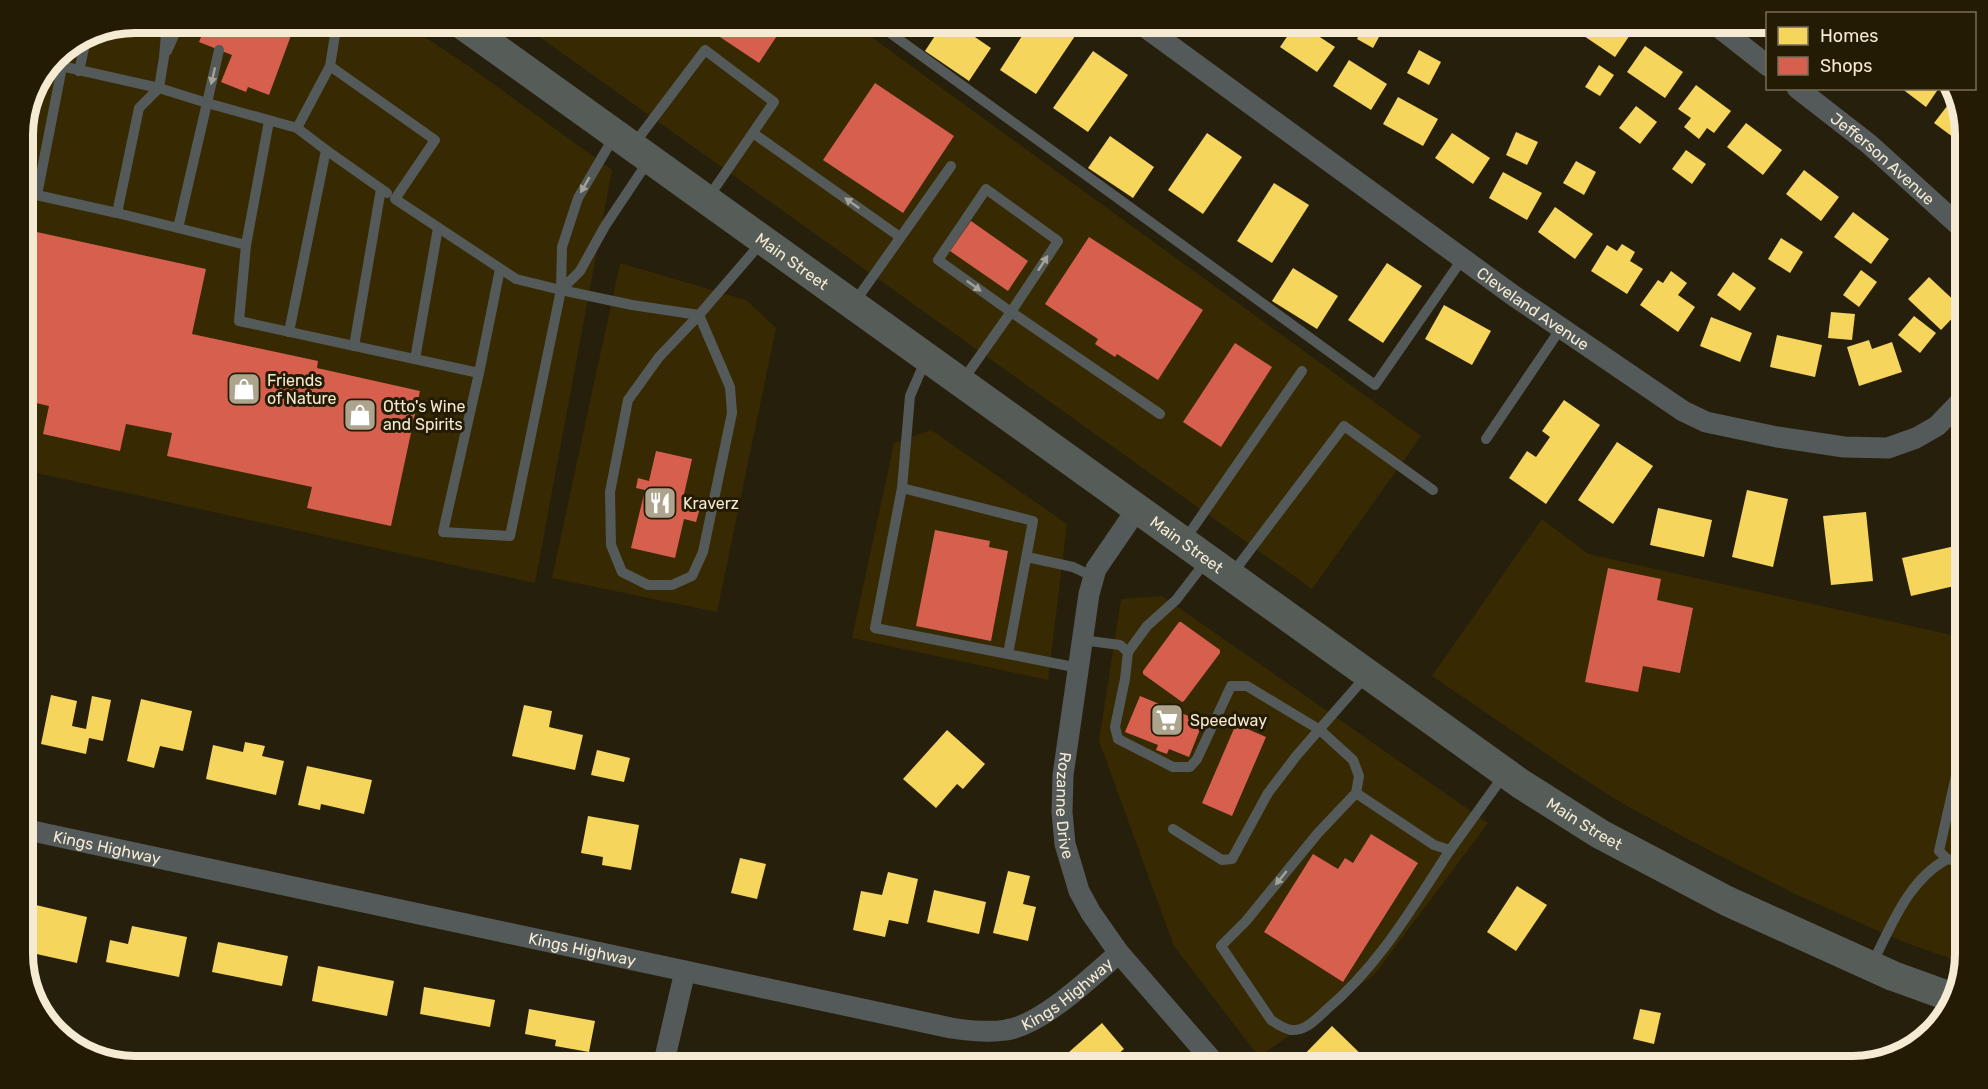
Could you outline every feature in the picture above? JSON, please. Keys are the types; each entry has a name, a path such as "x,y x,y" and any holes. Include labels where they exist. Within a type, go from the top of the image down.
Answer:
{"main road":[{"name":"Main Street","path":"476,33 1505,773 1600,834 1727,901 1871,966 1946,995"}],"street":[{"name":"Cleveland Avenue","path":"1153,33 1561,328 1683,411 1706,422 1777,437 1844,447 1888,448 1916,438 1937,426 1955,407"},
{"path":"1726,33 1766,65"},
{"name":"Jefferson Avenue","path":"1800,90 1869,144 1955,222"},
{"name":"Rozanne Drive","path":"1137,509 1096,569 1089,594 1063,775 1062,812 1065,844 1079,891 1091,914 1119,953 1207,1056"},
{"name":"Kings Highway","path":"33,831 951,1028 982,1032 1009,1030 1041,1016 1119,953"},
{"path":"665,1056 685,971"}],"lane":[{"path":"117,213 139,108 159,88 166,33"},
{"path":"164,57 175,33"},
{"path":"297,128 330,66 334,33"},
{"path":"889,33 1375,385 1463,258"},
{"path":"79,71 82,48"},
{"path":"178,228 219,50"},
{"path":"500,268 479,374 442,532 510,536 561,290 562,247 578,198 632,147 705,50 774,102 707,201"},
{"path":"61,66 159,88 297,128 395,199 516,279 632,305 699,315"},
{"path":"330,66 435,140 395,199"},
{"path":"37,195 56,71"},
{"path":"269,120 246,245 239,321 479,374"},
{"path":"753,132 900,237"},
{"path":"561,290 580,272 604,226 632,147"},
{"path":"289,332 326,150"},
{"path":"853,305 951,166"},
{"path":"354,346 381,189"},
{"path":"961,383 1011,312 1058,240 986,189 938,260 1011,312 1160,414"},
{"path":"33,194 246,245"},
{"path":"415,359 438,228"},
{"path":"699,315 730,387 732,413 703,552 692,576 672,585 648,585 622,572 611,545 610,492 628,400 659,357 763,241"},
{"path":"1486,439 1561,328"},
{"path":"927,358 910,396 902,488 875,628 1079,668"},
{"path":"1183,543 1302,371"},
{"path":"1433,490 1344,426 1219,568 1179,596 1148,626 1128,652 1115,727 1118,740 1173,767 1190,767 1197,759 1231,686 1247,686 1320,730 1353,760 1359,776 1356,793 1318,833 1246,921 1221,946 1270,1020 1292,1030 1308,1026 1344,995 1384,950 1450,850 1505,773"},
{"path":"902,488 1033,521 1008,654"},
{"path":"1027,557 1072,567 1094,577"},
{"path":"1082,640 1120,645 1128,652"},
{"path":"1173,829 1222,860 1232,859 1268,793 1367,675"},
{"path":"1947,860 1939,851 1955,780"},
{"path":"1356,793 1434,846 1450,850"},
{"path":"1871,966 1912,889 1934,867 1947,860 1955,861"}],"shaded area":[{"path":"135,33 419,33 612,170 535,583 33,472 33,129 36,109 44,90 54,73 68,58 102,38"},
{"path":"534,33 866,33 1421,436 1312,589"},
{"path":"620,263 746,300 776,328 717,612 552,578"},
{"path":"931,430 1067,524 1048,680 852,638 894,443"},
{"path":"1542,519 1588,554 1955,636 1955,960 1901,941 1793,893 1691,841 1620,802 1576,774 1432,676"},
{"path":"1162,596 1488,823 1374,975 1260,1056 1174,946 1099,741 1121,599"}],"building: Homes":[{"path":"937,33 969,33 991,48 969,81 925,51"},
{"path":"1024,33 1071,33 1075,36 1036,94 1000,70"},
{"path":"1290,33 1314,33 1335,47 1317,72 1280,47"},
{"path":"1360,33 1381,33 1373,48 1357,39"},
{"path":"1579,33 1631,33 1615,57"},
{"path":"1645,46 1683,72 1665,98 1627,72"},
{"path":"1419,50 1441,62 1429,85 1407,73"},
{"path":"1093,51 1128,75 1088,132 1053,108"},
{"path":"1349,60 1387,84 1371,110 1333,86"},
{"path":"1599,65 1614,75 1600,96 1585,87"},
{"path":"1696,85 1731,111 1714,133 1707,128 1699,139 1684,127 1691,118 1678,109"},
{"path":"1904,90 1938,90 1926,107"},
{"path":"1398,97 1438,119 1423,146 1383,124"},
{"path":"1950,102 1955,139 1934,123"},
{"path":"1636,106 1657,122 1640,144 1619,128"},
{"path":"1746,123 1782,150 1763,175 1727,147"},
{"path":"1516,132 1538,142 1527,165 1506,155"},
{"path":"1207,133 1242,157 1203,214 1168,190"},
{"path":"1452,133 1490,158 1473,184 1435,158"},
{"path":"1110,136 1154,167 1133,198 1088,168"},
{"path":"1686,150 1706,164 1692,184 1672,169"},
{"path":"1576,161 1596,172 1584,195 1563,183"},
{"path":"1804,170 1839,197 1821,221 1786,194"},
{"path":"1503,172 1542,193 1527,220 1489,198"},
{"path":"1274,183 1309,205 1272,263 1237,241"},
{"path":"1555,207 1593,234 1575,259 1538,232"},
{"path":"1853,212 1889,239 1871,264 1834,237"},
{"path":"1781,238 1803,252 1790,273 1768,259"},
{"path":"1622,244 1635,252 1630,261 1643,269 1627,294 1591,271 1607,245 1617,251"},
{"path":"1387,263 1422,286 1383,343 1348,320"},
{"path":"1293,268 1338,296 1317,329 1272,301"},
{"path":"1861,270 1877,282 1859,307 1843,295"},
{"path":"1671,271 1687,283 1678,295 1695,307 1678,332 1640,305 1658,280 1663,283"},
{"path":"1733,272 1756,288 1740,311 1717,295"},
{"path":"1929,277 1955,301 1955,315 1941,330 1908,299"},
{"path":"1444,305 1491,331 1472,365 1425,339"},
{"path":"1831,312 1855,314 1852,340 1828,338"},
{"path":"1914,316 1936,333 1920,353 1898,335"},
{"path":"1711,317 1752,333 1740,362 1700,346"},
{"path":"1777,335 1822,345 1815,377 1770,367"},
{"path":"1869,340 1872,349 1892,342 1902,372 1859,386 1847,347"},
{"path":"1564,400 1600,425 1546,504 1509,478 1527,451 1536,457 1550,437 1542,431"},
{"path":"1617,442 1653,466 1613,524 1578,500"},
{"path":"1747,490 1788,499 1773,567 1732,557"},
{"path":"1658,508 1712,520 1704,557 1650,545"},
{"path":"1866,512 1873,581 1831,585 1823,516"},
{"path":"1955,546 1955,586 1911,596 1902,558"},
{"path":"51,695 77,701 72,726 86,729 92,696 111,700 103,741 89,738 86,754 41,744"},
{"path":"141,699 192,711 183,751 160,746 154,768 127,761"},
{"path":"524,705 552,711 549,727 583,735 575,770 512,756"},
{"path":"947,730 985,764 963,789 957,784 936,808 903,779"},
{"path":"245,742 265,746 262,756 284,761 276,795 206,779 213,745 243,752"},
{"path":"597,750 630,758 624,782 591,775"},
{"path":"307,766 372,780 364,814 321,804 320,810 298,805"},
{"path":"588,816 639,825 631,870 602,865 603,857 581,853"},
{"path":"740,858 766,864 757,899 731,893"},
{"path":"1008,871 1030,876 1023,904 1036,907 1028,941 993,933"},
{"path":"888,872 918,879 908,924 889,920 885,937 853,930 861,891 882,895"},
{"path":"1517,886 1547,905 1516,951 1487,932"},
{"path":"934,890 986,902 979,934 927,922"},
{"path":"33,904 87,917 77,963 33,953"},
{"path":"132,926 187,937 179,977 106,962 110,940 128,944"},
{"path":"218,942 288,956 282,986 212,972"},
{"path":"318,966 394,981 387,1016 312,1001"},
{"path":"424,987 495,1000 490,1027 420,1014"},
{"path":"529,1009 595,1021 589,1052 555,1046 556,1040 525,1034"},
{"path":"1640,1009 1661,1013 1654,1044 1633,1039"},
{"path":"1102,1023 1124,1049 1116,1056 1064,1056"},
{"path":"1332,1026 1363,1056 1303,1056"}],"building: Shops":[{"path":"203,33 292,33 269,95 248,87 246,92 221,82 232,55 199,42"},
{"path":"722,33 779,33 759,63 720,37"},
{"path":"875,83 954,136 903,213 823,160"},
{"path":"971,221 1028,261 1008,291 950,251"},
{"path":"33,231 206,269 192,334 318,361 317,368 420,391 391,526 307,508 312,487 167,456 172,433 126,424 120,451 43,434 49,406 33,402"},
{"path":"1089,237 1203,310 1158,380 1117,354 1115,357 1095,344 1098,339 1045,304"},
{"path":"1235,343 1272,367 1221,447 1183,422"},
{"path":"656,451 692,459 682,503 700,508 696,522 684,519 675,558 631,548 645,490 636,488 638,478 649,481"},
{"path":"935,530 990,541 989,547 1008,551 991,641 916,626"},
{"path":"1608,568 1661,579 1657,600 1693,608 1680,673 1643,666 1638,692 1585,682"},
{"path":"1179,622 1220,650 1182,702 1143,674"},
{"path":"1140,696 1203,722 1189,757 1169,749 1167,754 1156,750 1158,745 1125,732"},
{"path":"1236,724 1266,737 1232,816 1202,803"},
{"path":"1371,834 1418,863 1343,982 1264,932 1313,854 1338,869 1345,858 1353,863"}],"place":[{"name":"Friends of Nature","path":"244,389"},
{"name":"Otto's Wine and Spirits","path":"360,415"},
{"name":"Kraverz","path":"660,503"},
{"name":"Speedway","path":"1167,720"}]}
